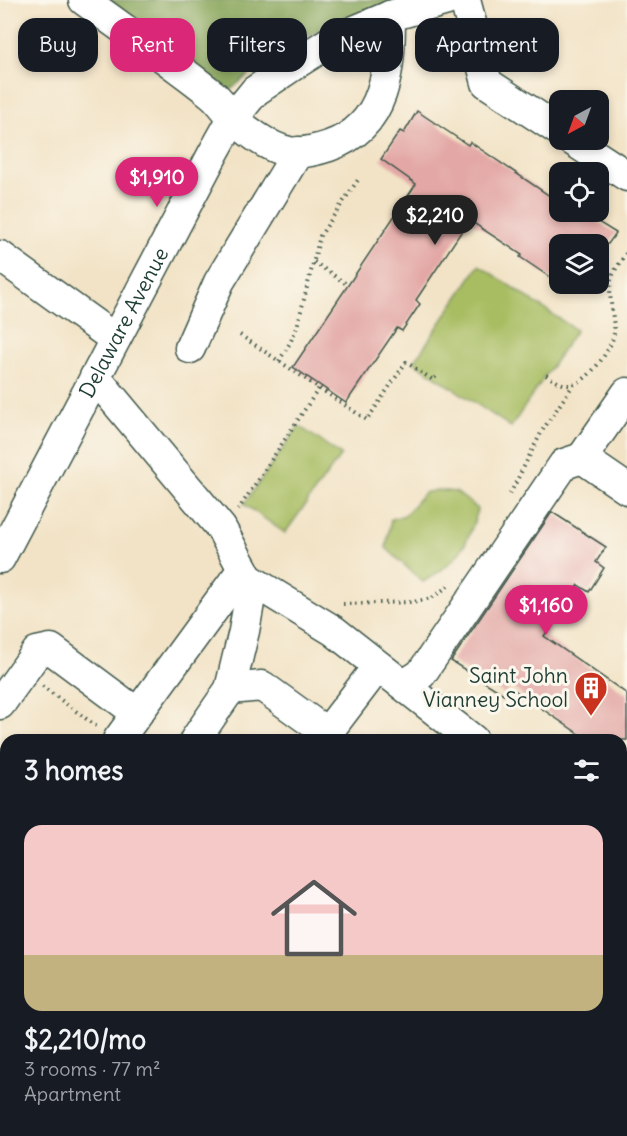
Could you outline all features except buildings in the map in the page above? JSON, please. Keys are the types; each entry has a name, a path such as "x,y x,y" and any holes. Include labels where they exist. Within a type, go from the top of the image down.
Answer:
{"street":[{"path":"84,0 216,97 233,118 251,134 288,152 323,148 350,137 372,113 385,86 390,52 390,16"},
{"name":"Delaware Avenue","path":"0,558 233,118 255,91 333,40 390,16 447,0"},
{"path":"465,0 487,83 549,124"},
{"path":"587,150 627,176"},
{"path":"190,348 219,282 298,152"},
{"path":"0,256 115,339"},
{"path":"95,377 221,528 252,586 230,689 199,734"},
{"path":"404,685 420,674 564,464 582,458 627,393"},
{"path":"582,458 627,489"},
{"path":"246,574 334,631 465,734"},
{"path":"108,733 137,713 246,574"},
{"path":"0,704 37,652 51,649 137,713"},
{"path":"230,689 262,686 327,733 378,666"}],"path":[{"path":"279,361 297,327 320,236 360,177"},
{"path":"509,496 542,431 573,385 585,379 592,372 612,342 614,333 610,288 616,267 627,252"},
{"path":"314,262 348,285"},
{"path":"240,335 367,420 406,362 434,380 436,376"},
{"path":"546,375 559,383 573,385"},
{"path":"235,515 319,388"},
{"path":"340,604 413,602 432,598 448,585"},
{"path":"39,685 108,733"}],"green space":[{"path":"90,0 405,0 355,18 319,18 319,31 307,37 307,18 207,18 207,72 252,72 221,98 186,72 195,72 195,18 114,18"},
{"path":"479,265 576,330 511,427 414,362"},
{"path":"299,426 341,455 285,533 244,504"},
{"path":"437,490 456,492 478,509 470,534 460,553 445,568 423,582 386,548 391,519 405,515 424,493"}],"place":[{"name":"Saint John Vianney School","path":"591,717"}]}
